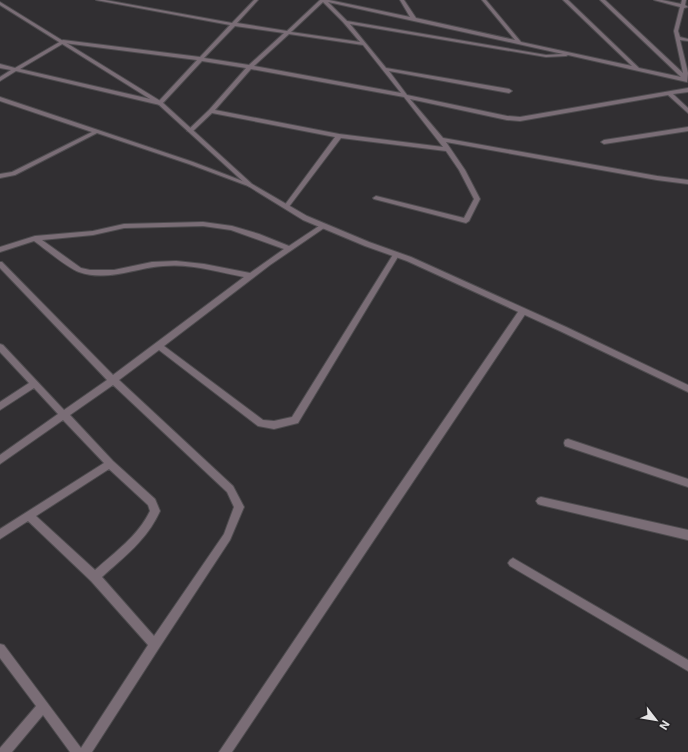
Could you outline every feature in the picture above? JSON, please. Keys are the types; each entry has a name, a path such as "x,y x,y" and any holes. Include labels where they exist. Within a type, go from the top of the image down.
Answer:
{"street":[{"path":"98,0 232,24 287,31 365,44"},
{"path":"160,103 256,0"},
{"path":"322,0 520,42 688,80"},
{"path":"322,0 365,44 442,140 472,187 477,198 466,221 376,198"},
{"path":"190,132 250,67 322,0"},
{"path":"402,0 414,19"},
{"path":"484,0 520,42"},
{"path":"565,0 637,69"},
{"path":"602,0 688,80"},
{"path":"656,0 685,6"},
{"path":"684,0 685,6 676,31 688,80"},
{"path":"0,3 160,103 190,132 250,185 305,218 396,255 523,311 688,389"},
{"path":"345,22 546,56 573,54"},
{"path":"678,38 688,40"},
{"path":"0,79 63,41 250,67 406,96 507,118 520,119 538,117 688,90"},
{"path":"0,66 160,103"},
{"path":"384,69 509,91"},
{"path":"669,93 688,112"},
{"path":"0,99 191,163 250,185"},
{"path":"211,111 339,136 448,149"},
{"path":"604,142 688,129"},
{"path":"0,176 13,174 97,131"},
{"path":"286,207 339,136"},
{"path":"442,140 657,178 688,182"},
{"path":"0,250 35,238 93,233 124,226 203,224 232,228 290,249"},
{"path":"0,460 113,380 252,276 324,226"},
{"path":"35,238 79,270 88,273 99,274 176,262 252,276"},
{"path":"159,346 261,423 274,425 296,420 396,255"},
{"path":"0,264 113,380 230,489 239,507 226,537 85,752"},
{"path":"225,752 389,507 523,311"},
{"path":"0,346 110,464 152,502 155,511 151,521 141,534 95,577"},
{"path":"0,406 35,383"},
{"path":"568,443 688,483"},
{"path":"0,534 110,464"},
{"path":"541,501 688,535"},
{"path":"28,516 95,577 155,644"},
{"path":"513,564 688,666"},
{"path":"0,649 77,752"},
{"path":"4,752 43,706"}]}
